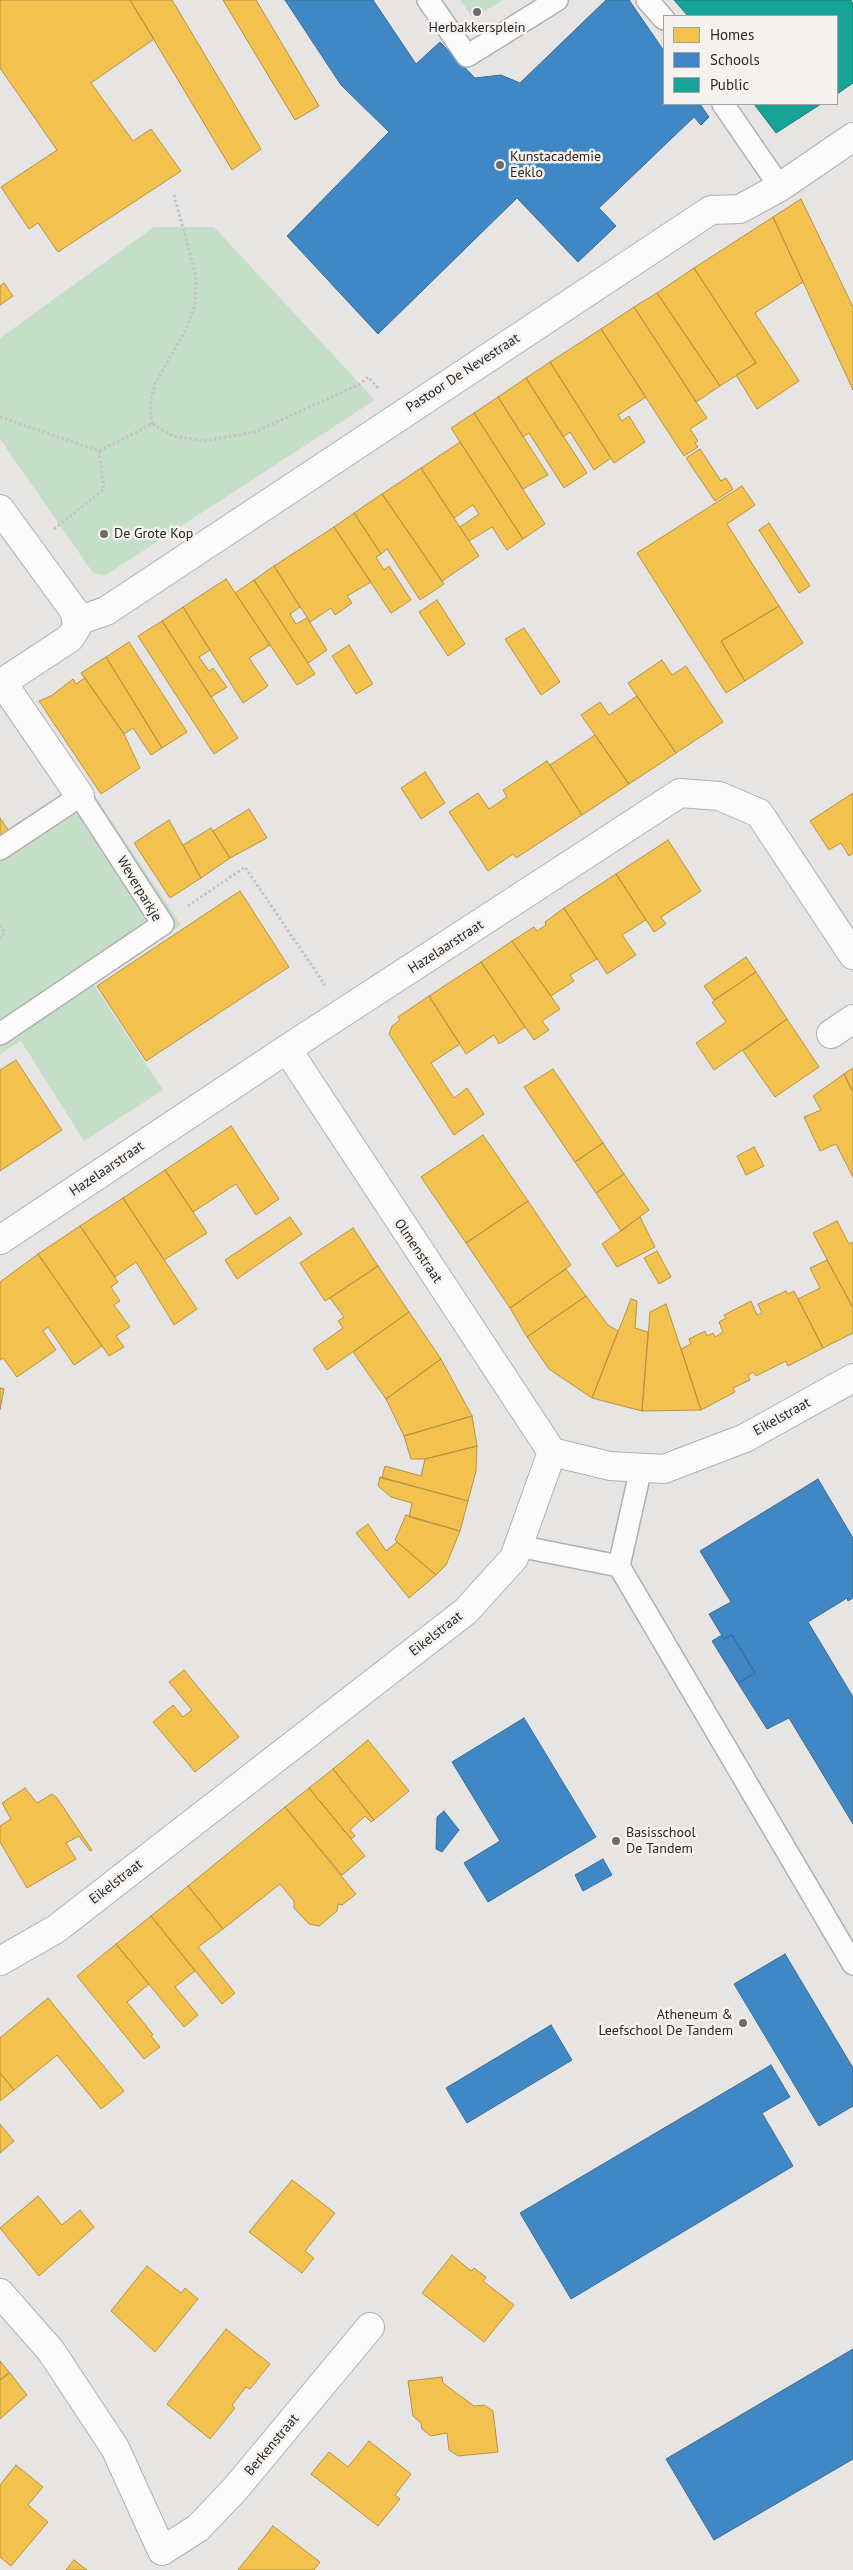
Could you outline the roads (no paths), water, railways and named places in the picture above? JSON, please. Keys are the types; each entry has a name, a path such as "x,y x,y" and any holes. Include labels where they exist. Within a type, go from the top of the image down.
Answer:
{"street":[{"name":"Pastoor De Nevestraat","path":"77,621 106,611 711,210 740,209 780,187 853,136"},
{"path":"0,509 75,612 77,621 77,628 70,638 1,683 80,796"},
{"name":"Hazelaarstraat","path":"0,1240 287,1049 680,793 719,796 759,812 853,955"},
{"name":"Olmenstraat","path":"287,1049 552,1452"},
{"name":"Eikelstraat","path":"0,1961 56,1929 466,1611 514,1558 552,1452 610,1466 664,1468 745,1438 853,1378"},
{"name":"Berkenstraat","path":"0,2293 51,2351 115,2448 164,2561 236,2488 370,2327"}],"lane":[{"path":"428,0 466,56 557,0"},
{"path":"647,0 663,18"},
{"path":"724,105 780,187"},
{"path":"0,849 80,796"},
{"name":"Weverparkje","path":"0,1034 163,924 80,796"},
{"path":"641,1468 618,1566 853,1964"},
{"path":"518,1546 618,1566"}],"place":[{"name":"Herbakkersplein","path":"477,12"},
{"name":"Kunstacademie Eeklo","path":"500,165"},
{"name":"De Grote Kop","path":"104,534"},
{"name":"Basisschool De Tandem","path":"616,1841"},
{"name":"Atheneum & Leefschool De Tandem","path":"743,2023"}]}
